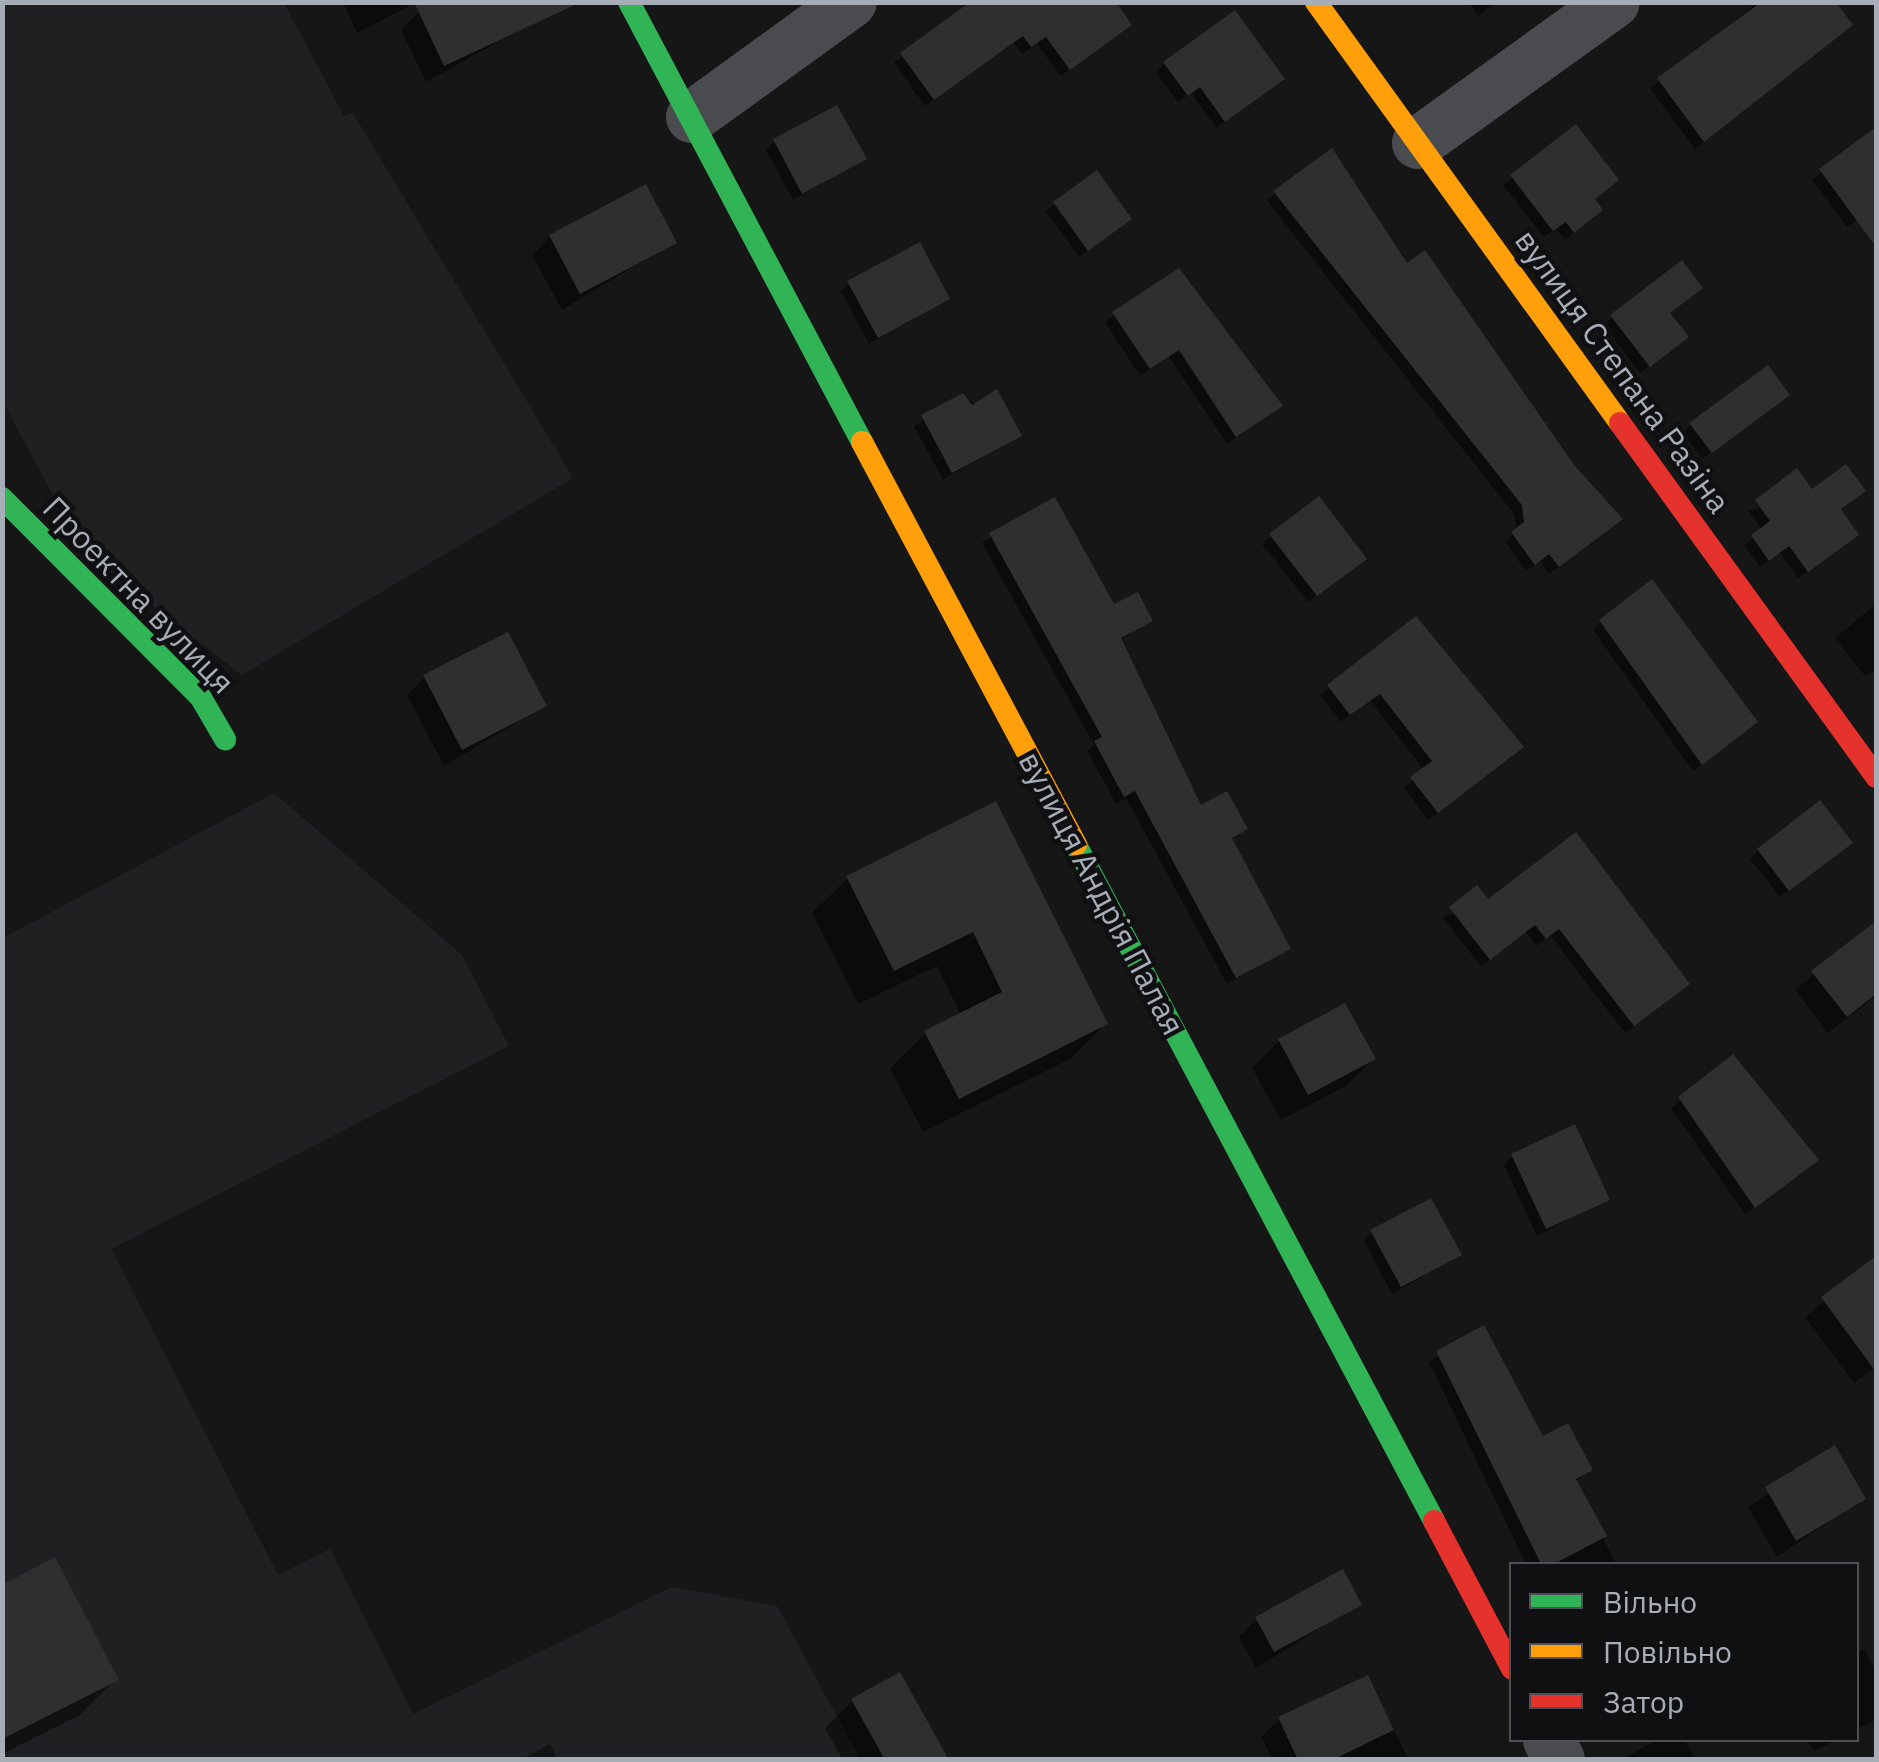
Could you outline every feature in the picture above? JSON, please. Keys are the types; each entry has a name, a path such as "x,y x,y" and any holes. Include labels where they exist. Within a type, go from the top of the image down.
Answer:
{"street":[{"name":"вулиця Андрія Палая","path":"629,2 1509,1663"},
{"path":"692,117 850,2"},
{"name":"вулиця Степана Разіна","path":"1316,2 1876,777"},
{"path":"1418,143 1614,2"},
{"name":"Проектна вулиця","path":"2,498 200,698 225,740"}],"shaded area":[{"path":"2,3 284,3 344,116 353,113 573,478 242,675 83,551 3,402"},
{"path":"274,793 462,955 509,1046 111,1249 278,1575 330,1549 413,1714 672,1587 777,1606 860,1759 3,1760 3,938"}],"building":[{"path":"414,2 581,2 444,66"},
{"path":"970,2 1116,2 1132,25 1070,70 1046,37 1031,47 1023,36 934,100 900,53"},
{"path":"1761,2 1836,2 1853,25 1704,142 1657,78"},
{"path":"1235,10 1285,79 1225,122 1200,87 1188,96 1163,62"},
{"path":"837,105 867,159 802,194 773,139"},
{"path":"1576,124 1619,180 1595,199 1603,210 1574,233 1566,222 1553,231 1510,175"},
{"path":"1876,127 1876,247 1819,169"},
{"path":"1332,148 1407,263 1425,250 1574,465 1623,519 1559,567 1549,554 1535,565 1511,532 1524,522 1522,505 1273,191"},
{"path":"1097,170 1132,219 1088,251 1053,202"},
{"path":"646,184 677,243 580,294 549,235"},
{"path":"920,242 950,299 878,338 847,281"},
{"path":"1682,260 1703,288 1670,313 1689,337 1650,367 1610,315"},
{"path":"1179,268 1283,406 1236,437 1179,350 1150,369 1112,312"},
{"path":"1768,365 1790,395 1712,453 1689,423"},
{"path":"997,389 1022,436 952,473 921,415 963,393 972,405"},
{"path":"1846,464 1866,491 1841,509 1859,535 1808,572 1789,546 1769,561 1751,535 1770,521 1755,500 1797,468 1812,489"},
{"path":"1319,496 1367,559 1317,596 1269,534"},
{"path":"1055,497 1114,604 1138,592 1153,621 1121,638 1201,805 1227,791 1248,829 1232,838 1291,949 1236,978 1135,791 1124,797 1094,741 1102,737 989,533"},
{"path":"1652,579 1758,722 1702,765 1599,620"},
{"path":"1416,616 1524,747 1438,813 1410,777 1432,761 1380,694 1350,715 1327,685"},
{"path":"508,632 547,706 462,750 423,675"},
{"path":"1820,800 1853,843 1789,891 1757,849"},
{"path":"996,801 1108,1024 959,1099 924,1031 1002,992 973,932 894,971 846,876"},
{"path":"1576,832 1690,984 1634,1026 1559,929 1546,939 1535,925 1490,960 1449,907 1477,885 1488,899"},
{"path":"1876,921 1876,994 1847,1017 1811,971"},
{"path":"1345,1003 1376,1059 1308,1095 1278,1039"},
{"path":"1733,1054 1819,1160 1755,1208 1678,1097"},
{"path":"1575,1124 1610,1200 1546,1229 1511,1154"},
{"path":"1431,1198 1462,1255 1401,1287 1370,1230"},
{"path":"1876,1256 1876,1372 1821,1297"},
{"path":"1484,1325 1543,1436 1568,1423 1593,1470 1576,1479 1607,1536 1558,1562 1540,1562 1436,1351"},
{"path":"1835,1445 1866,1499 1796,1541 1765,1487"},
{"path":"55,1557 119,1680 2,1739 2,1585"},
{"path":"1343,1569 1362,1605 1274,1652 1255,1617"},
{"path":"900,1672 949,1760 885,1760 851,1699"},
{"path":"1368,1675 1394,1730 1332,1760 1298,1760 1278,1717"}],"traffic: fast":[{"path":"629,2 862,442"},
{"path":"2,498 201,698 225,739"},
{"path":"1076,845 1434,1521"}],"traffic: slow":[{"path":"1316,2 1620,423"},
{"path":"862,442 1076,845"}],"traffic: jam":[{"path":"1620,423 1876,777"},
{"path":"1434,1521 1509,1663"}]}
